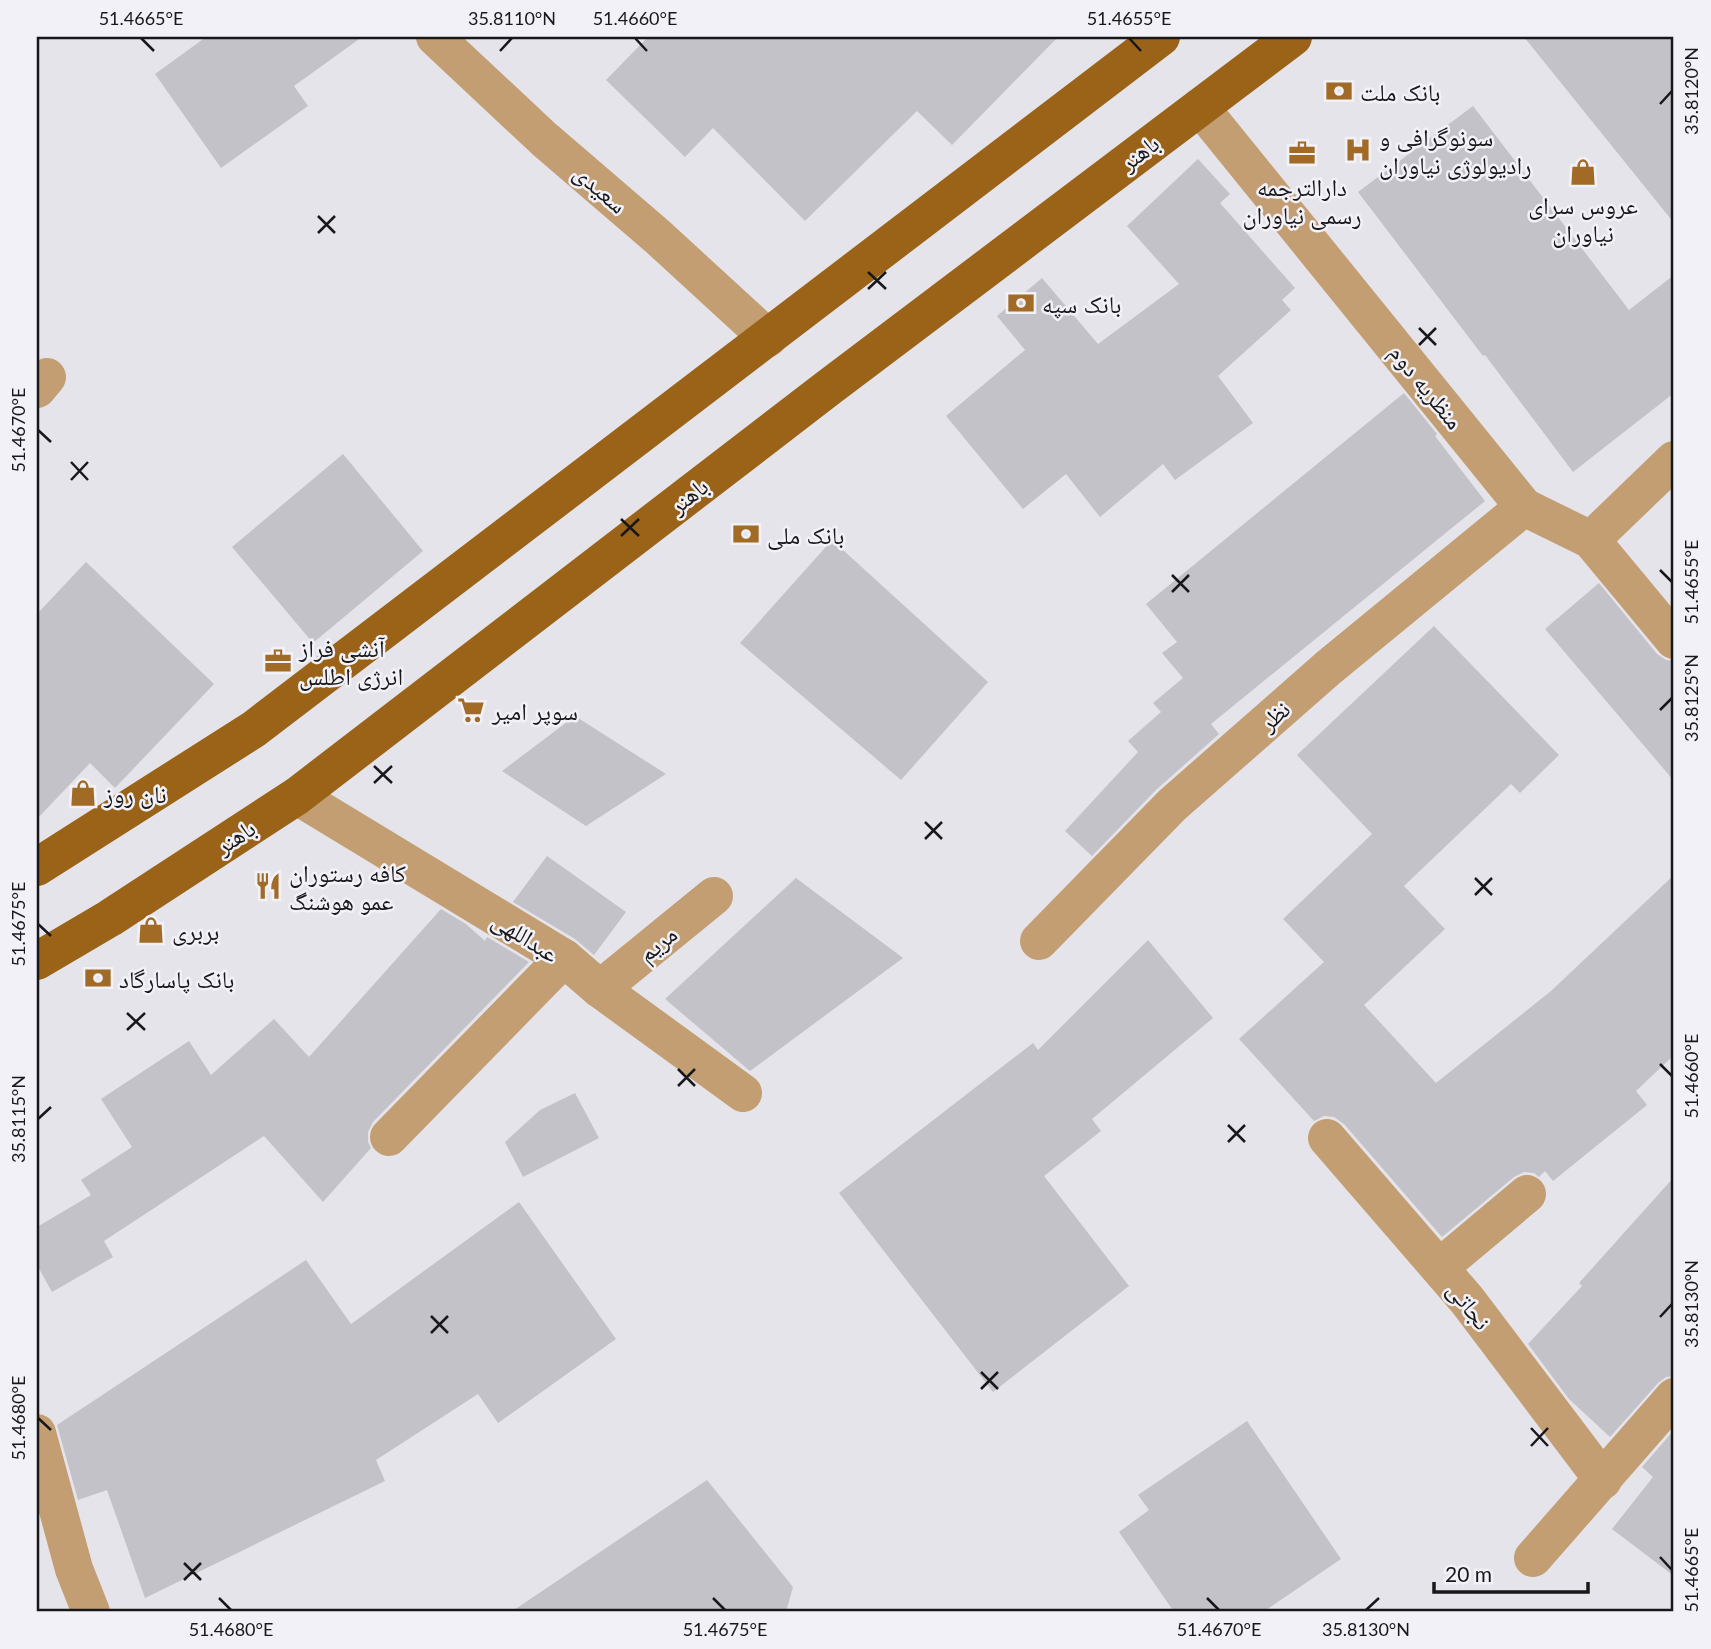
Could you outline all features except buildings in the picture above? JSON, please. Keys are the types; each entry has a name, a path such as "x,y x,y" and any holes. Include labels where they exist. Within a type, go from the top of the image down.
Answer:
{"main road":[{"path":"37,867 254,729 1161,37"},
{"name":"باهنر","path":"37,961 110,918 297,796 839,379 1293,37"}],"street":[{"name":"سعیدی","path":"435,37 544,139 658,237 768,338"},
{"name":"منظریه دوم","path":"1200,107 1524,507 1591,540 1674,640"},
{"path":"1591,540 1674,460"},
{"name":"نظر","path":"1039,941 1172,806 1328,668 1524,507"},
{"name":"عبداللهی","path":"297,796 564,958 600,989 743,1093"},
{"name":"مریم","path":"600,989 714,896"},
{"path":"389,1137 564,958"},
{"name":"نجاتی","path":"1327,1138 1467,1300 1603,1480"},
{"path":"1440,1267 1527,1194"},
{"path":"1533,1558 1674,1397"},
{"path":"37,1433 74,1569 91,1612"}],"place":[{"name":"بانک ملت","path":"1339,91"},
{"name":"سونوگرافی و رادیولوژی نیاوران","path":"1358,150"},
{"name":"دارالترجمه رسمی نیاوران","path":"1302,153"},
{"name":"عروس سرای نیاوران","path":"1583,172"},
{"name":"بانک سپه","path":"1021,303"},
{"name":"بانک ملی","path":"746,534"},
{"name":"آنشی فراز انرژی اطلس","path":"278,661"},
{"name":"سوپر امیر","path":"471,710"},
{"name":"نان روز","path":"83,793"},
{"name":"کافه رستوران عمو هوشنگ","path":"268,886"},
{"name":"بربری","path":"151,930"},
{"name":"بانک پاسارگاد","path":"98,978"}]}
